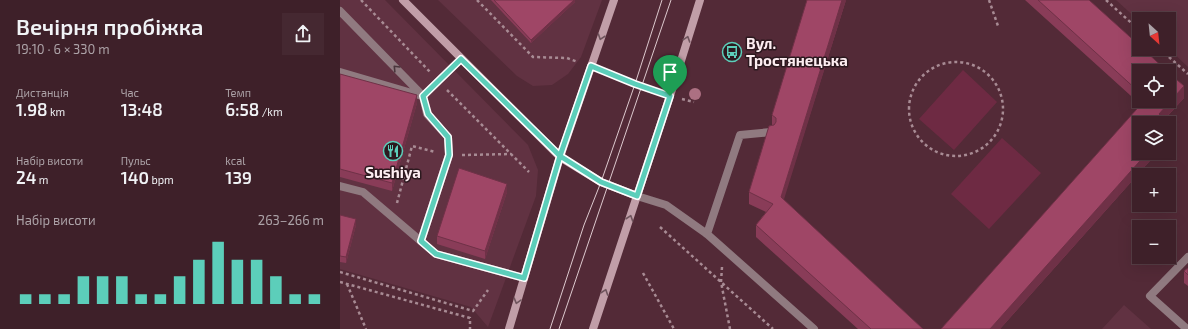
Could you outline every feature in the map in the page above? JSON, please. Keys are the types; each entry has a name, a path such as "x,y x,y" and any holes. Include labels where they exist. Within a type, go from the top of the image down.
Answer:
{"main road":[{"path":"403,0 560,156 601,182 637,196"},
{"path":"509,329 560,156 614,0"},
{"path":"593,329 700,0"}],"street":[{"path":"340,11 423,96 428,114 448,137 449,155 421,241"},
{"path":"423,96 461,59"},
{"path":"340,72 423,96"},
{"path":"707,234 740,135 771,132"},
{"path":"340,186 364,192 436,254 524,278"},
{"path":"637,196 666,205 707,234 814,329"},
{"path":"1186,329 1150,296 1188,257"}],"path":[{"path":"477,0 533,57 567,58 635,84 670,96 694,102"},
{"path":"990,0 998,26"},
{"path":"1106,0 1132,24"},
{"path":"1168,56 1188,74"},
{"path":"958,62 970,64 982,70 992,78 1002,98 1002,121 991,141 982,149 971,154 947,156 936,152 917,136 911,124 909,112 910,99 915,87 933,68 958,62"},
{"path":"660,227 773,329"},
{"path":"723,248 721,282 730,329"},
{"path":"340,272 473,311 488,290"},
{"path":"643,273 674,329"},
{"path":"340,282 470,318 470,329"},
{"path":"347,284 366,329"}],"shaded area":[{"path":"340,0 385,0 528,145 538,170 536,196 488,327 471,307 340,269"},
{"path":"438,0 602,0 581,57 568,74 552,85 533,86 517,76"},
{"path":"1116,0 1188,0 1188,67 1176,56 1176,12 1132,12 1132,15"},
{"path":"963,70 997,102 954,150 919,119"},
{"path":"1002,138 1041,173 989,229 951,194"},
{"path":"1124,305 1151,329 1102,329"}],"building":[{"path":"494,0 574,0 531,40"},
{"path":"807,0 842,0 781,197 923,329 871,329 756,225 773,204 749,192 769,126 774,125 776,122 776,118 772,115"},
{"path":"1038,0 1089,0 1132,39 1132,56 1151,56 1159,64 1132,64 1132,86"},
{"path":"340,74 417,95 392,183 340,169"},
{"path":"1176,79 1184,86 1176,95"},
{"path":"1138,108 1164,108 1159,114 1161,116 1132,116 1132,160 1141,160 1132,168 1132,170 990,329 941,329"},
{"path":"459,168 507,184 485,251 437,236"},
{"path":"340,215 356,219 346,257 340,256"},
{"path":"1188,268 1188,275 1184,271"}],"tram line":[{"path":"550,329 584,225 601,182 635,84 662,0"},
{"path":"559,329 671,0"}],"place":[{"name":"Вул. Тростянецька","path":"732,52"},
{"name":"Sushiya","path":"393,151"}],"route":[{"path":"670,96 635,84 591,66 560,156 524,278 436,254 421,241 449,155 448,137 428,114 423,96 461,59 560,156 601,182 637,196 670,96"}]}
